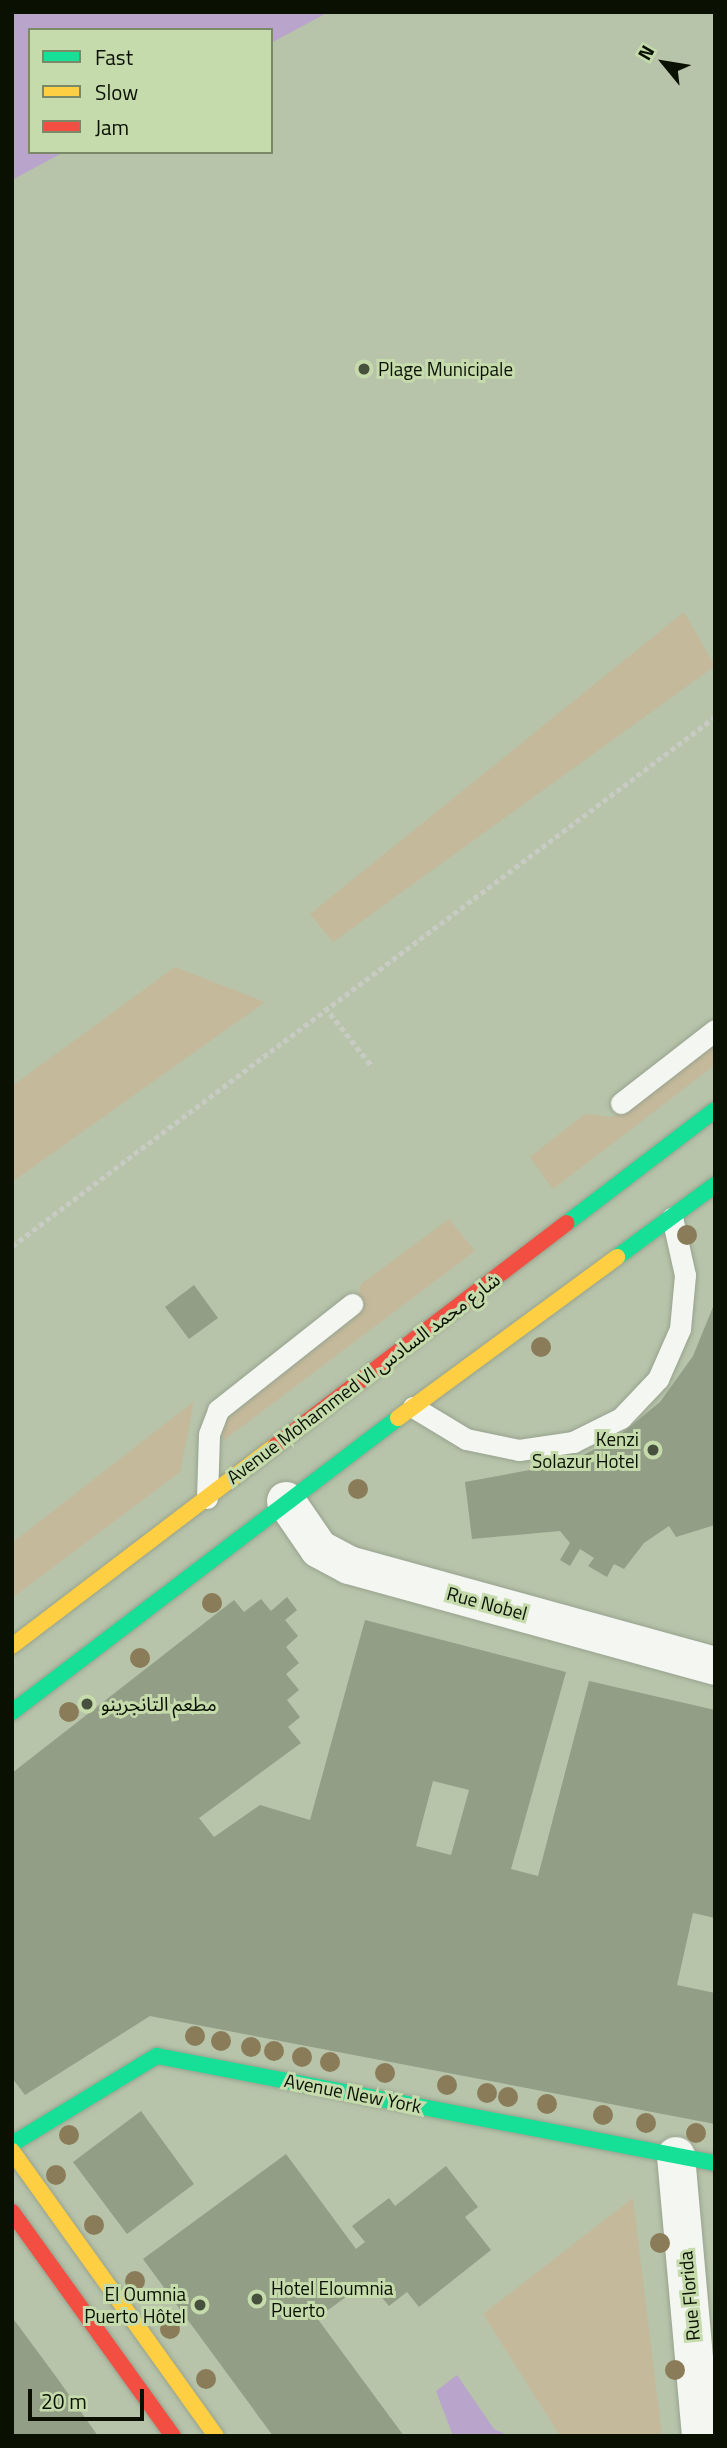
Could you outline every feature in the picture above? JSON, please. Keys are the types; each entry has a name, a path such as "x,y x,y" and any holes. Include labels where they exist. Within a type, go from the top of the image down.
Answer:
{"main road":[{"name":"Avenue Mohammed VI شارع محمد السادس","path":"12,1646 715,1111"},
{"path":"12,1712 412,1407 698,1204"},
{"name":"Avenue New York","path":"12,2144 156,2056 715,2163"},
{"path":"12,2151 216,2436"},
{"path":"12,2212 173,2436"}],"street":[{"name":"Rue Nobel","path":"286,1501 319,1549 349,1565 715,1666"},
{"name":"Rue Florida","path":"676,2155 701,2436"}],"lane":[{"path":"621,1103 715,1030"},
{"path":"412,1407 466,1440 519,1450 573,1442 621,1418 658,1379 680,1329 685,1275 698,1204"},
{"path":"207,1498 209,1434 218,1410 352,1304"}],"path":[{"path":"12,1246 324,1007 715,717"},
{"path":"324,1007 371,1065"}],"shaded area":[{"path":"12,12 329,12 273,42 273,28 28,28 28,154 60,154 12,180"},
{"path":"684,612 715,666 333,942 310,914"},
{"path":"175,967 265,1002 12,1182 12,1086"},
{"path":"715,1044 715,1065 553,1189 530,1157 585,1114 613,1117"},
{"path":"449,1219 475,1251 224,1440 221,1423 354,1319 361,1284"},
{"path":"194,1401 180,1472 12,1598 12,1543"},
{"path":"633,2198 662,2436 560,2436 483,2314"},
{"path":"457,2375 494,2429 510,2436 453,2436 436,2391"}],"building":[{"path":"194,1285 218,1318 189,1339 165,1307"},
{"name":"Kenzi Solazur Hotel","path":"715,1302 715,1525 676,1537 669,1526 644,1543 624,1569 614,1564 607,1577 588,1566 594,1558 580,1549 570,1566 560,1560 570,1543 560,1531 472,1539 465,1482 568,1463 616,1438 660,1402 693,1356"},
{"path":"287,1597 297,1610 285,1620 298,1636 286,1647 299,1663 286,1674 299,1690 287,1700 300,1717 288,1727 301,1743 199,1818 214,1837 260,1805 310,1820 365,1620 566,1672 511,1869 538,1876 589,1681 715,1710 715,1918 693,1913 677,1985 715,1993 715,2124 150,2016 25,2095 12,2078 12,1773 234,1600 244,1612 261,1599 271,1611","holes":["433,1781 469,1790 451,1855 416,1846"]},
{"path":"141,2111 194,2184 127,2234 73,2162"},
{"name":"Hotel Eloumnia Puerto","path":"286,2154 356,2249 365,2242 352,2226 389,2198 395,2206 446,2166 478,2207 465,2217 491,2250 419,2307 407,2292 389,2306 368,2281 317,2318 404,2436 273,2436 143,2259"},
{"path":"12,2317 57,2378 98,2436 12,2436"}],"traffic: fast":[{"path":"567,1223 715,1110"},
{"path":"617,1257 715,1185"},
{"path":"12,1712 398,1418"},
{"path":"12,2144 157,2056 715,2163"}],"traffic: slow":[{"path":"398,1418 617,1257"},
{"path":"12,1646 275,1446"},
{"path":"12,2151 216,2436"}],"traffic: jam":[{"path":"275,1446 567,1223"},
{"path":"12,2212 173,2436"}],"place":[{"name":"Plage Municipale","path":"364,369"},
{"name":"Kenzi Solazur Hotel","path":"653,1450"},
{"name":"مطعم التانجرينو","path":"87,1704"},
{"name":"Hotel Eloumnia Puerto","path":"257,2299"},
{"name":"El Oumnia Puerto Hôtel","path":"200,2305"}]}
